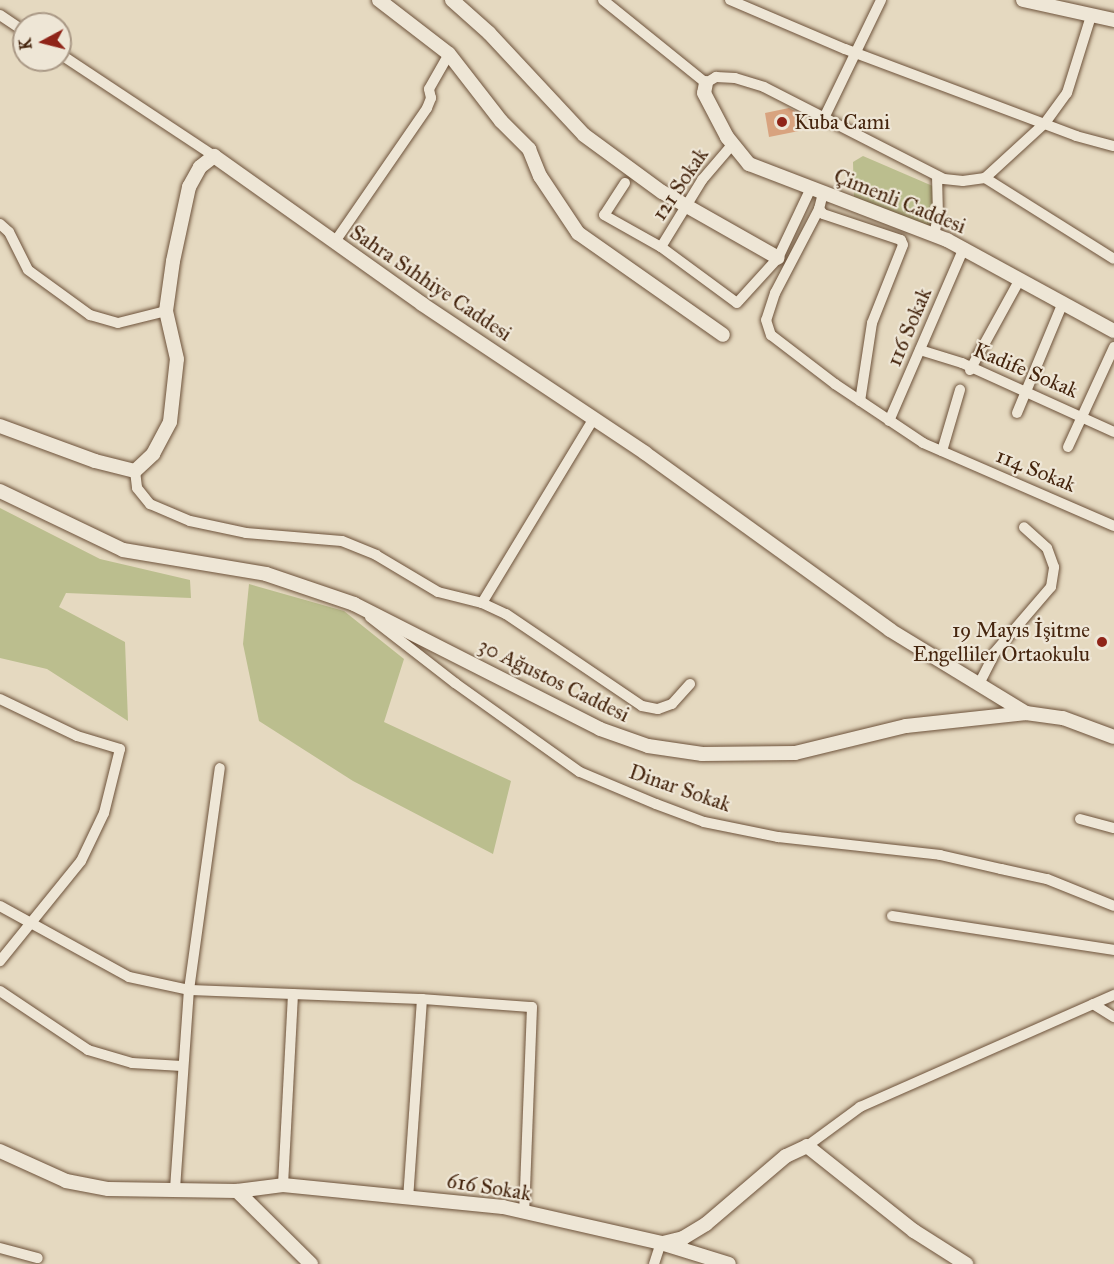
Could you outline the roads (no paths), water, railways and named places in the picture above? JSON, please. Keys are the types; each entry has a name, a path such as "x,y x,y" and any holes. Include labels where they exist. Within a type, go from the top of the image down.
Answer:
{"street":[{"path":"380,0 449,54 501,121 530,149 540,176 578,233 723,335"},
{"path":"452,0 489,33 584,135 662,192 689,205 778,258"},
{"path":"603,0 706,83 716,77 735,78 764,87 937,176 963,182 985,178 1045,123 1067,93 1091,16"},
{"path":"730,0 853,52 1114,146"},
{"path":"824,118 853,52 881,0"},
{"path":"1023,0 1114,20"},
{"path":"334,243 427,108 431,98 429,89 449,54"},
{"path":"72,62 214,156 200,167 189,187 166,311 177,359 170,422 153,454 135,471"},
{"name":"Çimenli Caddesi","path":"706,83 704,93 732,145 749,164 817,191 880,211 964,248 1062,305 1114,331"},
{"name":"121 Sokak","path":"661,247 689,205 702,180 732,145"},
{"name":"Sahra Sıhhiye Caddesi","path":"214,156 334,243 594,418 890,630 1026,713"},
{"path":"934,236 938,216 937,176"},
{"path":"985,178 1114,259"},
{"path":"625,183 604,215 661,247 737,303 778,258 817,191"},
{"name":"114 Sokak","path":"817,191 819,209 799,242 766,320 771,335 789,351 889,421 942,451 1114,526"},
{"path":"819,209 901,240 903,245 873,323 860,400"},
{"path":"0,224 9,232 28,270 90,315 118,323 166,311"},
{"name":"116 Sokak","path":"889,421 964,248"},
{"path":"970,370 1019,281"},
{"path":"1017,413 1062,305"},
{"path":"1068,447 1114,347"},
{"name":"Kadife Sokak","path":"920,350 962,363 970,370 1082,415 1114,432"},
{"path":"942,451 960,390"},
{"path":"482,603 594,418"},
{"path":"0,426 85,458 135,471"},
{"path":"135,471 137,488 150,504 190,522 246,533 342,541 376,555 438,592 482,603 506,614 642,706 658,709 672,704 690,684"},
{"name":"30 Ağustos Caddesi","path":"0,491 123,550 266,574 354,604 600,729 648,746 702,754 795,753 906,726 1026,713 1064,718 1114,737"},
{"path":"979,684 995,652 1051,587 1054,567 1047,548 1024,527"},
{"name":"Dinar Sokak","path":"354,604 455,683 580,772 656,804 704,822 778,837 940,855 1047,879 1114,906"},
{"path":"0,699 77,736 120,749 104,813 81,861 0,961"},
{"path":"175,1189 189,990 220,768"},
{"path":"1080,819 1114,825"},
{"path":"0,906 129,977 189,990 422,999 532,1008 524,1212"},
{"path":"892,916 1114,950"},
{"path":"0,991 88,1050 132,1063 182,1066"},
{"path":"283,1185 293,994"},
{"path":"654,1264 662,1243 683,1238 706,1224 786,1155 807,1146 860,1107 1114,995"},
{"path":"408,1197 422,999"},
{"path":"1093,1004 1114,1017"},
{"path":"807,1146 914,1231 966,1264"},
{"name":"616 Sokak","path":"0,1151 66,1181 108,1189 237,1191 283,1185 408,1197 524,1212 662,1243 729,1264"},
{"path":"237,1191 311,1264"},
{"path":"0,1248 38,1258"}],"place":[{"name":"Kuba Cami","path":"782,122"},
{"name":"19 Mayıs İşitme Engelliler Ortaokulu","path":"1102,642"}]}
